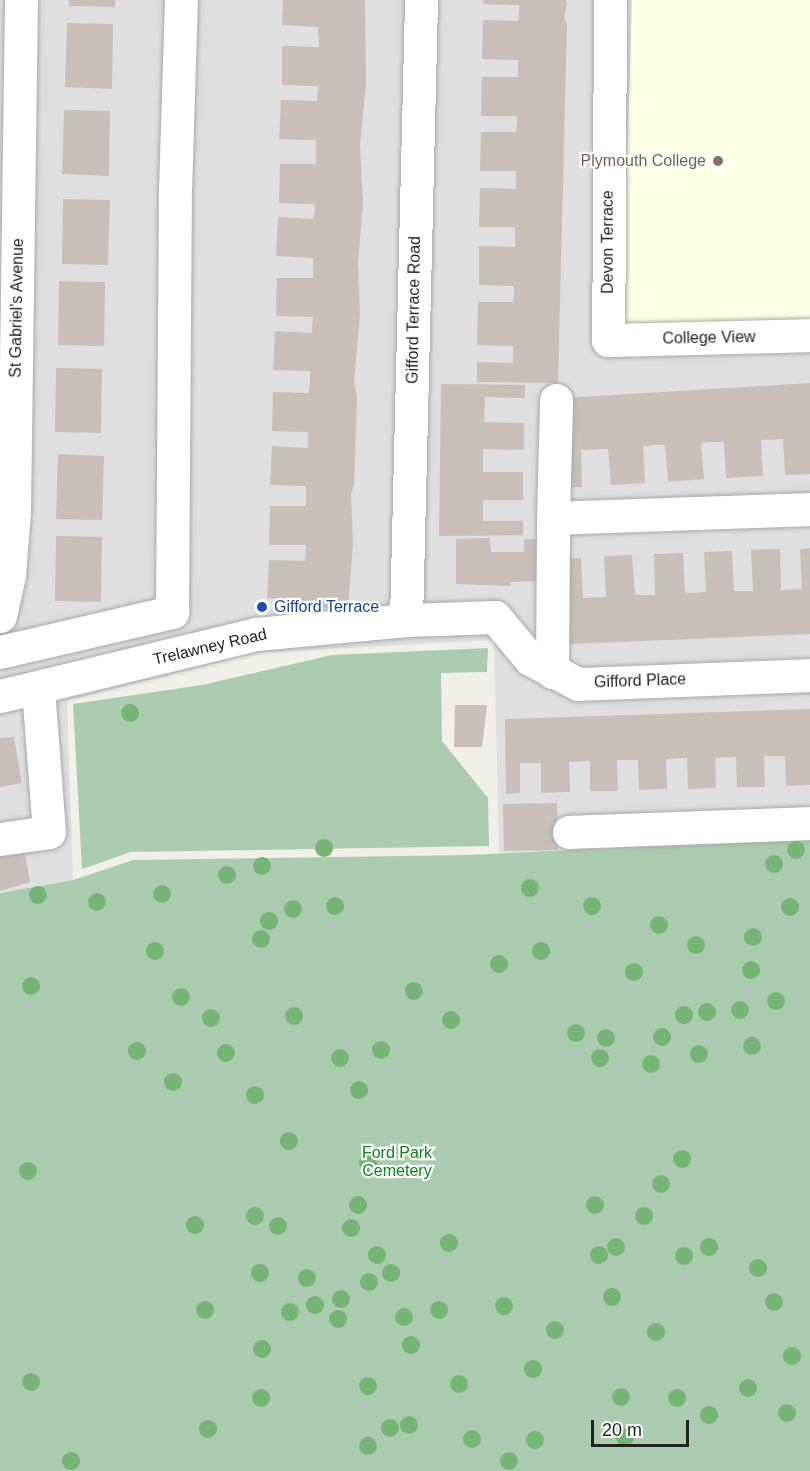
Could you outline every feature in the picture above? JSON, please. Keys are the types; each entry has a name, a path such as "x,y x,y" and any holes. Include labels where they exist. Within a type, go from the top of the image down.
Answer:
{"street":[{"name":"St Gabriel's Avenue","path":"0,616 9,574 14,512 21,0"},
{"path":"0,652 172,612 175,190 181,0"},
{"name":"Gifford Terrace Road","path":"406,620 421,0"},
{"name":"Devon Terrace","path":"608,340 610,0"},
{"name":"College View","path":"608,340 810,335"},
{"path":"552,672 556,400"},
{"path":"553,518 810,509"},
{"name":"Trelawney Road","path":"0,696 38,690 256,634 406,620 495,617"},
{"name":"Gifford Place","path":"495,617 530,660 578,684 810,675"},
{"path":"0,839 49,831 38,690"},
{"path":"569,832 810,823"}],"shaded area":[{"path":"0,0 810,0 810,838 499,853 494,640 258,653 67,701 73,880 0,893"},
{"name":"Plymouth College","path":"632,0 810,0 810,323 622,326"}],"green space":[{"path":"488,648 487,672 441,673 442,741 488,798 489,846 131,852 82,869 73,704 202,685 332,655"},
{"name":"Ford Park Cemetery","path":"810,838 810,1471 0,1471 0,893 73,880 133,860 469,855"}],"building":[{"path":"69,0 115,0 115,7 69,6"},
{"path":"283,0 365,0 366,84 360,146 363,202 358,264 360,315 354,383 357,396 354,486 351,492 353,544 348,609 303,607 303,600 267,598 269,560 305,561 306,545 269,545 270,506 306,506 306,486 270,485 272,446 308,448 308,432 272,431 273,392 309,393 310,381 310,371 273,370 275,331 312,333 313,317 276,316 277,278 313,278 313,258 276,256 278,217 314,219 315,204 279,203 280,164 316,164 316,140 279,139 281,100 317,101 318,86 282,85 282,46 319,47 318,27 282,25"},
{"path":"483,0 566,0 567,3 564,18 567,24 558,383 477,382 477,362 513,363 513,346 477,345 478,302 513,302 514,294 514,286 479,285 479,246 515,247 515,227 479,227 480,188 516,189 516,171 480,171 481,132 516,132 517,125 517,116 481,116 482,77 518,77 518,60 482,59 483,20 518,21 519,5 483,4"},
{"path":"67,23 113,24 112,89 65,87"},
{"path":"64,110 110,111 109,176 62,174"},
{"path":"63,199 110,200 108,265 62,264"},
{"path":"59,281 105,282 104,346 58,345"},
{"path":"56,368 102,369 101,433 55,432"},
{"path":"810,383 810,474 785,475 783,439 761,440 763,476 726,478 724,442 712,442 701,443 704,479 668,482 665,445 654,445 643,446 645,483 611,485 608,449 581,450 582,487 564,487 564,398"},
{"path":"441,384 525,385 525,398 485,397 484,422 524,423 524,450 483,449 483,472 523,472 523,500 483,500 483,521 523,521 523,535 439,536"},
{"path":"58,454 104,456 102,520 56,519"},
{"path":"56,536 102,537 101,602 55,601"},
{"path":"490,538 491,552 524,552 524,539 542,539 543,581 510,582 511,586 456,584 456,539"},
{"path":"810,548 810,634 570,644 567,558 581,558 583,598 606,597 604,556 632,555 635,595 655,595 654,554 683,553 685,593 695,593 706,592 704,552 732,551 734,591 753,591 751,550 780,549 781,590 802,589 800,549"},
{"path":"455,705 487,705 482,747 454,747"},
{"path":"810,709 810,785 786,786 785,756 764,756 765,787 737,787 736,757 715,758 716,788 688,789 687,758 666,759 667,789 639,790 638,760 617,760 618,791 590,791 590,761 569,762 570,792 541,793 541,763 520,763 520,793 506,794 505,719"},
{"path":"14,737 22,783 0,787 0,738"},
{"path":"557,803 558,850 504,851 503,804"},
{"path":"24,849 30,882 0,891 0,854"}],"place":[{"name":"Plymouth College","path":"718,161"},
{"name":"Gifford Terrace","path":"262,607"}]}
